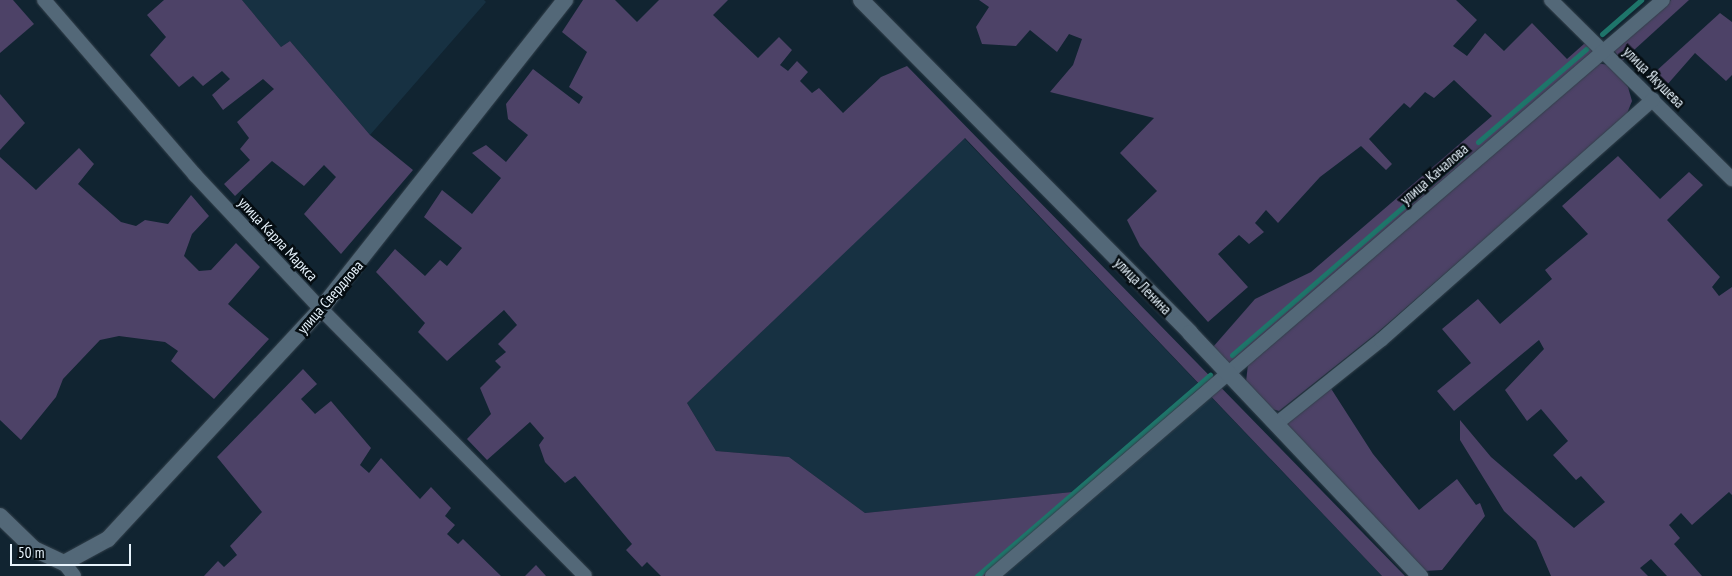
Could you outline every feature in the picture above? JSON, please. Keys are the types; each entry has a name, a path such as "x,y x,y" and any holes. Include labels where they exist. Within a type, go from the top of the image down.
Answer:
{"street":[{"name":"улица Карла Маркса","path":"44,0 195,174 321,308 585,576"},
{"name":"улица Свердлова","path":"64,562 108,538 321,308 565,0"},
{"name":"улица Ленина","path":"861,0 1228,374 1420,576"},
{"name":"улица Якушева","path":"1551,0 1604,50 1732,179"},
{"name":"улица Качалова","path":"992,576 1663,0"},
{"path":"1276,424 1381,340 1653,99"},
{"path":"0,516 34,549 64,562 74,576"}],"shaded area":[{"path":"0,0 13,0 34,24 0,53"},
{"path":"164,0 242,0 281,47 290,41 370,135 413,170 341,254 304,214 336,177 324,165 304,186 272,161 235,196 224,184 250,160 240,149 249,138 237,122 274,89 263,79 223,110 212,95 230,79 222,71 203,86 193,76 179,87 150,55 166,37 147,15"},
{"path":"242,0 484,0 486,2 370,135 290,41 281,47"},
{"path":"583,0 615,0 637,22 659,0 728,0 713,15 758,58 779,37 792,50 780,65 788,71 797,61 808,72 800,81 812,93 819,88 843,113 881,77 907,66 1405,576 1382,576 965,138 687,403 716,451 789,457 865,513 1082,491 984,576 661,576 647,562 642,567 626,550 632,544 575,476 565,483 545,462 539,445 544,438 530,422 487,460 467,439 491,414 480,388 501,367 495,361 506,352 498,344 517,325 504,310 447,361 418,332 425,323 376,272 395,249 425,276 440,260 447,266 462,248 424,217 442,190 472,214 501,178 472,153 486,145 506,162 528,135 508,119 506,104 533,69 579,104 583,97 569,87 587,52 562,32"},
{"path":"979,0 1456,0 1477,20 1453,46 1467,56 1485,33 1504,51 1532,23 1567,59 1585,43 1593,51 1231,366 1213,347 1255,299 1311,272 1492,116 1454,80 1434,98 1425,92 1410,108 1404,103 1369,139 1392,164 1386,170 1361,146 1320,177 1278,223 1266,210 1255,223 1264,232 1249,244 1239,235 1218,254 1248,287 1208,322 1140,246 1127,220 1157,191 1120,153 1154,118 1050,92 1073,65 1082,39 1069,34 1057,52 1030,30 1016,46 982,44 976,27 989,7"},
{"path":"1671,0 1689,0 1622,61 1613,49"},
{"path":"1720,13 1732,22 1732,75 1726,81 1695,53 1666,86 1654,73"},
{"path":"1596,63 1609,65 1628,87 1632,101 1626,116 1377,333 1279,411 1272,409 1246,382 1248,364"},
{"path":"0,94 25,123 0,150"},
{"path":"964,138 1382,576 1002,576 1083,491 865,513 789,457 716,451 687,403"},
{"path":"79,148 94,164 78,184 121,222 136,226 145,220 168,224 191,195 209,216 192,234 184,256 199,271 211,270 236,243 260,267 228,304 269,339 214,399 171,361 178,351 165,342 119,336 100,340 63,379 56,397 21,440 0,420 0,157 36,190"},
{"path":"1618,156 1660,199 1689,172 1703,185 1667,220 1720,277 1712,287 1719,296 1732,287 1732,495 1729,492 1692,525 1681,513 1669,525 1680,538 1674,544 1702,576 1667,576 1651,559 1640,568 1648,576 1551,576 1536,541 1504,511 1460,440 1460,420 1491,457 1574,528 1605,502 1581,476 1576,480 1553,455 1568,441 1541,409 1527,421 1505,390 1544,349 1539,340 1454,411 1437,391 1471,363 1442,329 1478,299 1500,324 1552,279 1545,270 1588,234 1562,206"},
{"path":"303,369 317,384 301,399 315,414 331,401 371,448 360,465 369,473 381,458 420,499 431,487 451,508 445,516 455,525 447,534 458,544 463,539 501,576 204,576 218,561 224,567 237,555 230,546 262,512 217,457"},
{"path":"1330,387 1373,454 1419,510 1457,479 1476,505 1480,503 1485,516 1442,570 1424,571 1285,424"},
{"path":"536,565 546,576 525,576"}],"waterway":[{"path":"1602,34 1641,0"},
{"path":"1478,142 1586,49"},
{"path":"1232,355 1466,152"},
{"path":"977,576 1210,375"}]}
